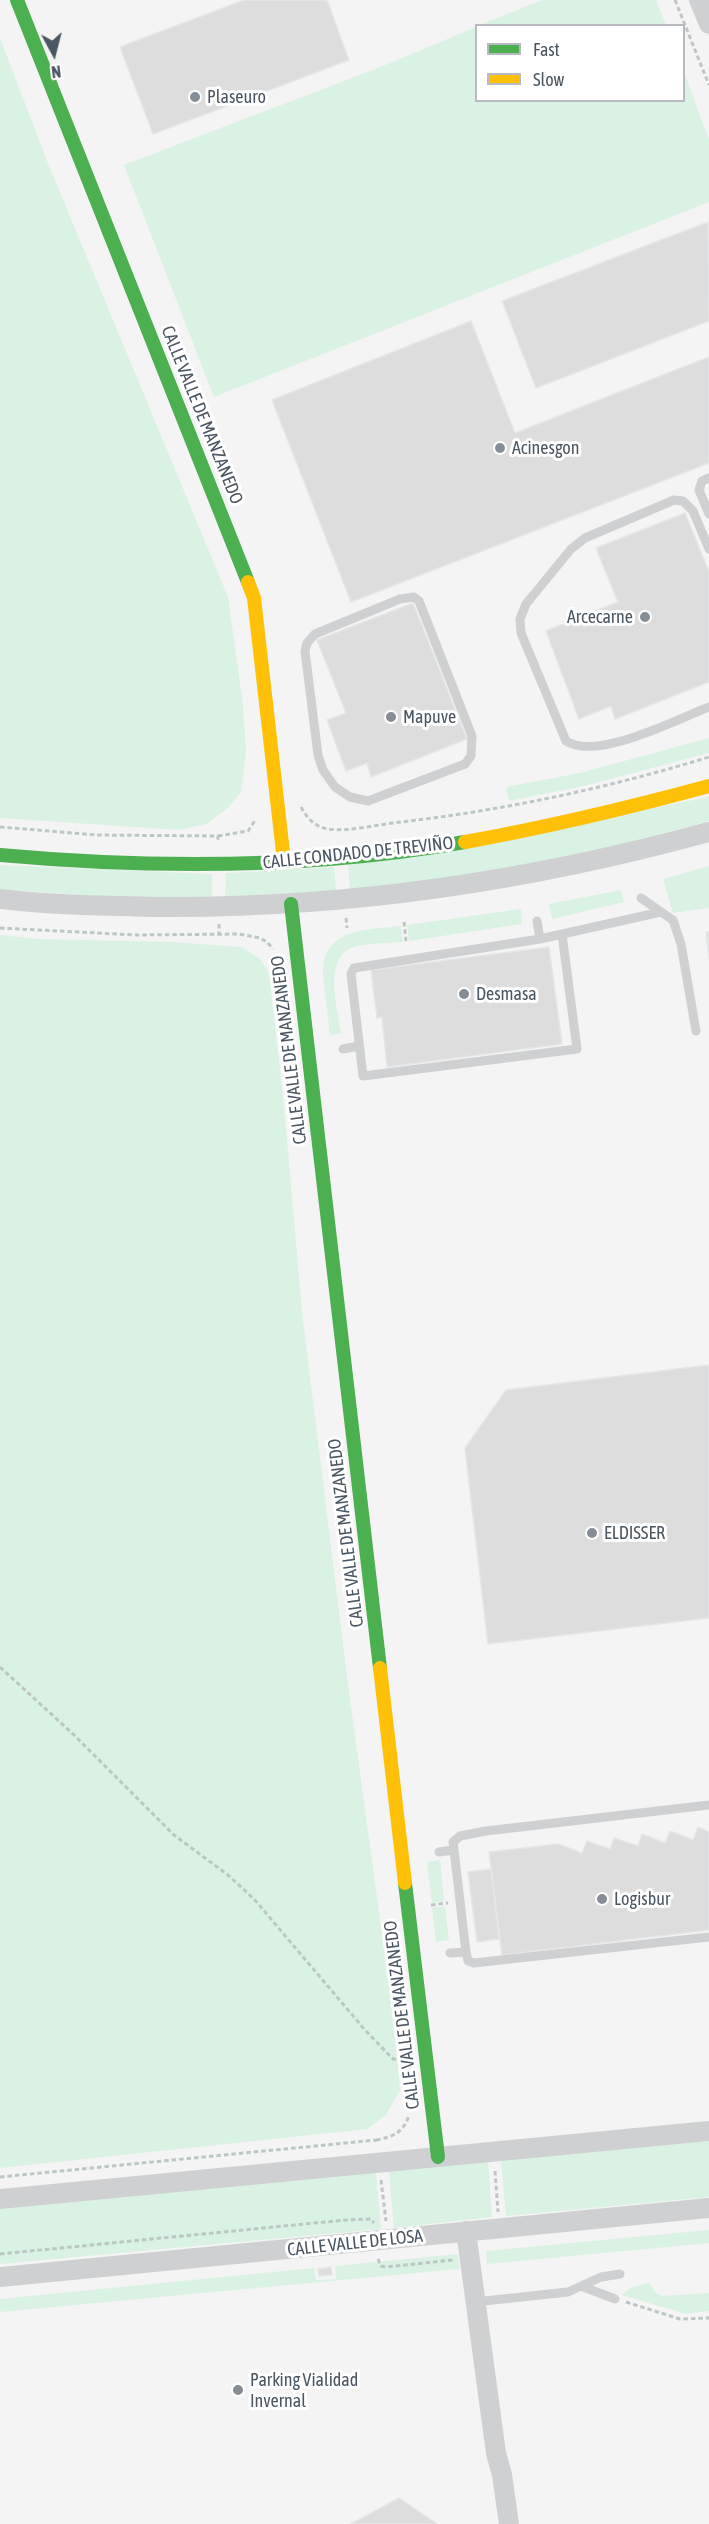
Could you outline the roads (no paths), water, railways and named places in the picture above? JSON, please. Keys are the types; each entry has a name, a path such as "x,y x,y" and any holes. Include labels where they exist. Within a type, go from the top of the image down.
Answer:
{"street":[{"name":"CALLE VALLE DE MANZANEDO","path":"17,0 254,598 284,861"},
{"path":"699,0 709,24"},
{"name":"CALLE CONDADO DE TREVIÑO","path":"0,855 131,864 284,861 340,857 454,844 614,812 709,786"},
{"path":"0,899 123,907 219,907 291,904 402,894 497,880 627,855 709,832"},
{"name":"CALLE VALLE DE MANZANEDO","path":"291,904 438,2157"},
{"path":"0,2199 709,2131"},
{"name":"CALLE VALLE DE LOSA","path":"0,2277 709,2208"},
{"path":"466,2231 496,2453 502,2475 509,2524"}],"lane":[{"path":"709,478 702,481 699,490 709,514"},
{"path":"709,549 693,510 683,501 674,500 585,538 570,549 526,604 520,619 521,633 566,741 576,747 598,748 615,743 709,707"},
{"path":"414,597 419,601 472,736 471,756 465,764 368,801 350,797 335,786 323,770 318,755 304,670 307,643 315,634 400,599 414,597"},
{"path":"641,898 673,920 681,944 696,1031"},
{"path":"561,934 577,1049 363,1076 351,974 354,968 540,939 561,934 661,912"},
{"path":"537,921 540,939"},
{"path":"343,1049 359,1046"},
{"path":"709,1805 477,1833 460,1836 453,1842 468,1961 474,1963 709,1937"},
{"path":"439,1852 454,1850"},
{"path":"450,1953 466,1952"},
{"path":"475,2302 568,2292 601,2277 620,2274"},
{"path":"581,2286 615,2299"}],"place":[{"name":"Plaseuro","path":"195,97"},
{"name":"Acinesgon","path":"500,448"},
{"name":"Arcecarne","path":"645,617"},
{"name":"Mapuve","path":"391,717"},
{"name":"Desmasa","path":"464,994"},
{"name":"ELDISSER","path":"592,1533"},
{"name":"Logisbur","path":"602,1899"},
{"name":"Parking Vialidad Invernal","path":"238,2390"}]}
